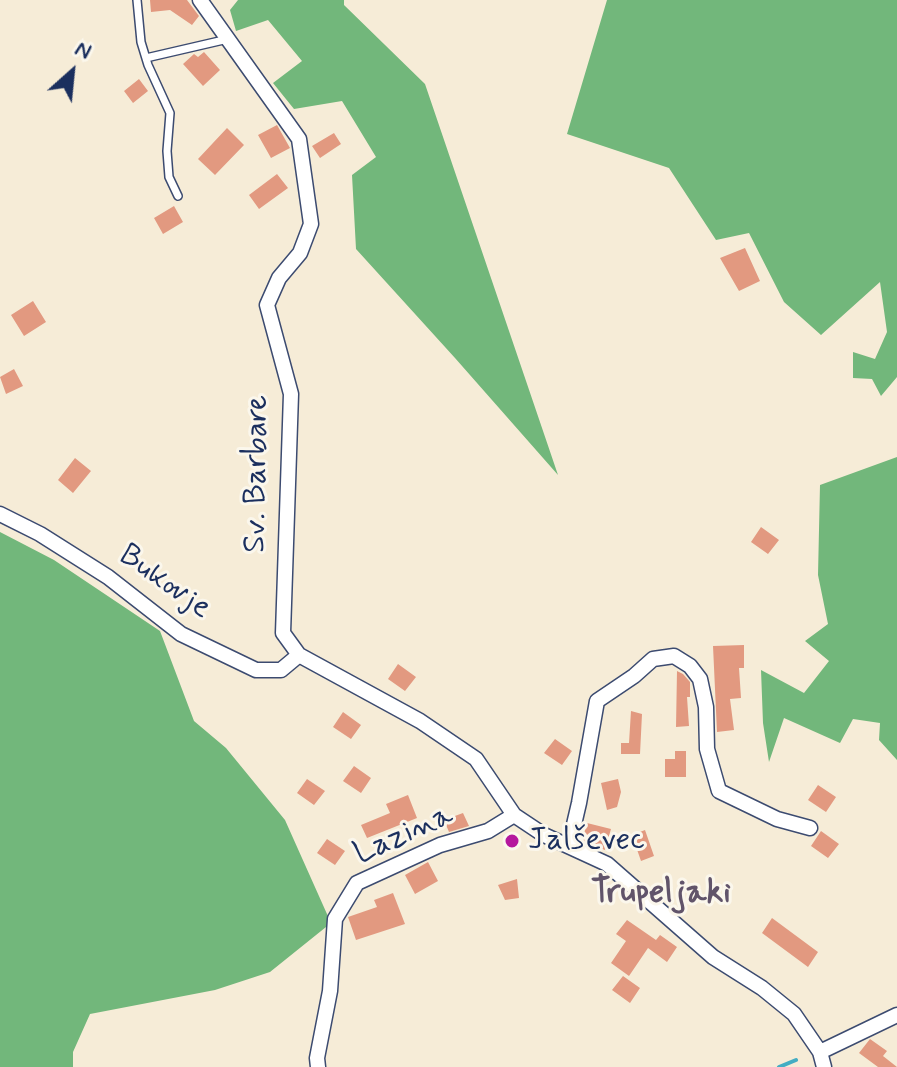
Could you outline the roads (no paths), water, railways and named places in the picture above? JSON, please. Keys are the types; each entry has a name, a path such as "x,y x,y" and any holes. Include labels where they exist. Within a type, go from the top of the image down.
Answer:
{"street":[{"name":"Sv. Barbare","path":"200,0 299,139 311,224 300,253 279,278 267,305 291,394 283,633 299,655"},
{"name":"Bukovje","path":"0,514 40,534 108,577 181,634 256,670 281,670 299,655"},
{"path":"299,655 420,721 476,759 514,815 544,835 607,864 713,957 762,988 794,1014 822,1060 897,1015"},
{"path":"569,846 597,701 653,659 674,656 690,666 700,679 706,707 707,749 719,791 777,819 810,828"},
{"name":"Lazina","path":"318,1067 330,991 335,919 357,883 440,845 488,831 514,815"}],"lane":[{"path":"137,0 141,42 170,113 167,151 169,177 178,196"},
{"path":"146,58 228,39"}],"waterway":[{"name":"Jalševec","path":"779,1067 796,1060"}],"place":[{"name":"Jalševec","path":"512,841"}],"district":[{"name":"Trupeljaki","path":"661,894"}]}
